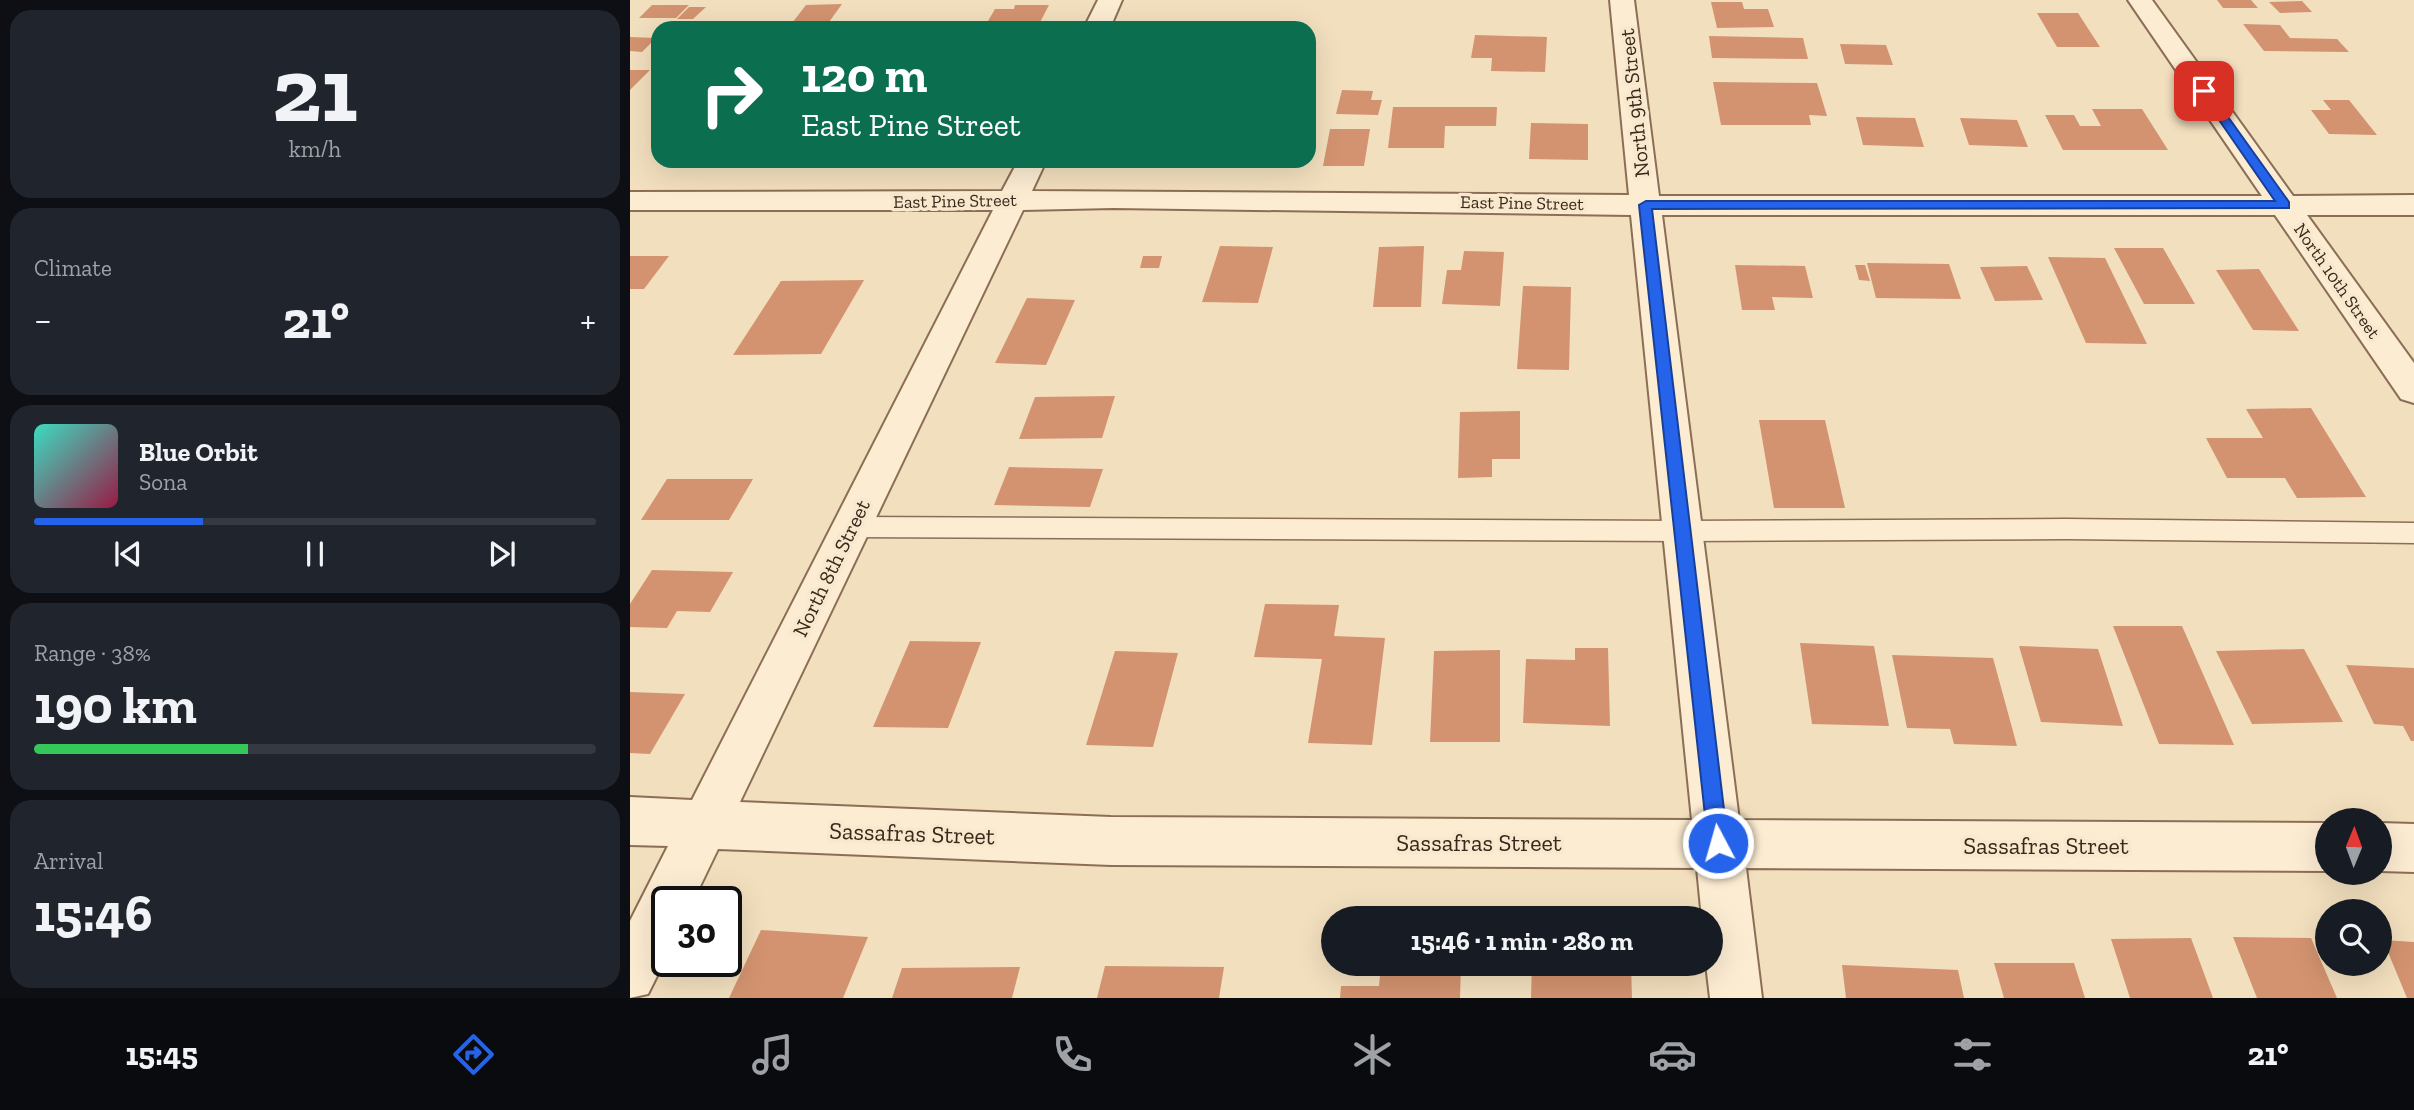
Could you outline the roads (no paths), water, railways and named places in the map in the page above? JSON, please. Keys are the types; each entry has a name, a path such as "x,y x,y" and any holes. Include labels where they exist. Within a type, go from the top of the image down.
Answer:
{"street":[{"path":"1100,21 1110,0"},
{"name":"North 9th Street","path":"1622,0 1736,998"},
{"name":"North 10th Street","path":"2140,0 2414,390"},
{"name":"North 8th Street","path":"630,976 1029,168"},
{"name":"East Pine Street","path":"630,201 1113,199 1646,205 2414,205"},
{"name":"Sassafras Street","path":"630,821 1111,841 2315,847"},
{"path":"2392,847 2414,848"}],"lane":[{"path":"851,527 1683,531 2066,529 2414,533"}]}
